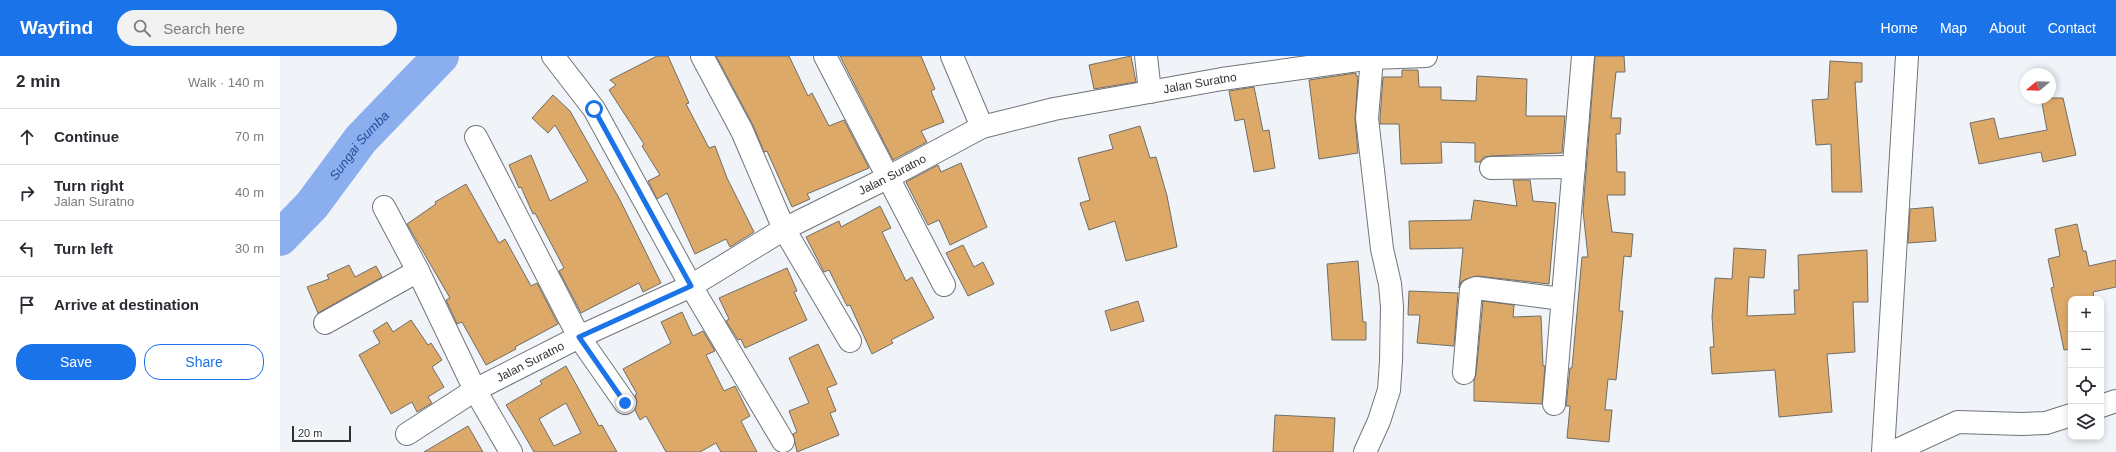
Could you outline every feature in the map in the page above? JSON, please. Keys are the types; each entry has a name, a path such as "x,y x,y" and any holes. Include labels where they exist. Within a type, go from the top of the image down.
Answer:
{"street":[{"path":"553,56 594,109 691,286 783,441"},
{"path":"702,56 742,131 784,229 850,341"},
{"path":"825,56 887,178 944,285"},
{"path":"952,56 982,127"},
{"path":"1146,56 1150,92"},
{"name":"Jalan Suratno","path":"407,434 475,390 579,337 691,286 784,229 887,178 982,127 1054,109 1312,61 1426,56"},
{"path":"1554,404 1583,56"},
{"path":"1883,452 1907,56"},
{"path":"1365,452 1379,421 1389,390 1392,307 1390,284 1382,249 1367,118 1372,58"},
{"path":"476,137 579,337 625,403"},
{"path":"1491,168 1574,167"},
{"path":"384,207 418,271 475,390 511,452"},
{"path":"325,323 418,271"},
{"path":"1464,373 1471,290 1476,288 1562,299"},
{"path":"2104,405 2116,401"},
{"path":"1893,452 1958,422 2022,424 2046,422 2068,416"}],"building":[{"path":"657,56 668,56 689,103 686,104 709,148 715,146 727,178 754,232 730,247 726,239 695,254 667,193 657,199 648,181 660,175 642,146 644,144 609,90 616,85 610,80"},
{"path":"716,56 789,56 808,96 812,93 829,126 844,120 869,168 807,194 810,199 792,207 767,151 764,152 753,125"},
{"path":"840,56 921,56 935,89 931,91 944,122 921,131 927,142 893,160"},
{"path":"1131,56 1136,82 1094,89 1089,65"},
{"path":"1595,56 1624,56 1625,72 1616,72 1611,118 1621,118 1620,134 1616,134 1617,172 1625,172 1625,195 1607,195 1612,232 1633,234 1631,257 1624,256 1619,311 1623,311 1616,380 1608,379 1605,410 1612,410 1609,442 1567,438 1570,406 1566,406 1570,368 1572,368 1582,257 1588,257 1583,211"},
{"path":"1830,61 1862,63 1862,82 1855,82 1862,192 1832,192 1831,144 1816,145 1812,100 1828,99"},
{"path":"1402,70 1418,70 1419,87 1441,87 1441,100 1476,101 1477,76 1527,79 1526,116 1565,116 1562,153 1491,156 1484,157 1480,162 1475,162 1475,143 1441,142 1442,163 1401,164 1399,124 1380,124 1380,118 1383,77 1402,77"},
{"path":"1356,73 1356,76 1358,76 1355,119 1358,153 1319,159 1309,80"},
{"path":"1254,87 1263,131 1269,130 1275,168 1254,172 1244,119 1235,121 1229,91"},
{"path":"553,95 570,111 620,200 661,283 643,292 639,283 581,313 559,271 564,268 535,213 533,214 521,187 519,188 509,165 531,155 550,201 588,181 555,125 548,133 532,118"},
{"path":"2056,98 2063,98 2076,155 2043,162 2041,152 1979,164 1970,123 1994,118 1999,139 2047,130 2042,104 2056,104"},
{"path":"1140,126 1150,158 1156,157 1167,196 1177,247 1126,261 1115,221 1089,230 1080,203 1090,200 1078,158 1113,149 1109,135"},
{"path":"961,163 987,227 950,245 939,220 928,225 906,182 938,165 941,172"},
{"path":"1513,180 1530,180 1533,201 1556,203 1549,284 1477,276 1461,282 1459,288 1463,248 1410,249 1409,221 1471,220 1474,200 1517,206"},
{"path":"466,184 499,243 505,239 531,286 537,283 558,324 515,347 516,349 486,365 462,322 457,324 446,300 450,298 407,224 436,204 435,202"},
{"path":"880,206 891,228 882,232 906,281 912,277 934,318 891,340 893,343 872,354 850,305 847,306 829,270 824,272 806,237 839,221 841,227"},
{"path":"1933,207 1936,241 1908,243 1910,209"},
{"path":"2077,224 2083,251 2086,251 2089,266 2116,260 2116,287 2093,292 2094,296 2068,296 2068,349 2064,350 2051,288 2054,287 2048,259 2060,256 2055,229"},
{"path":"963,245 974,267 983,262 994,284 968,296 946,253"},
{"path":"1734,248 1766,250 1764,278 1749,277 1747,316 1795,314 1794,290 1799,290 1798,255 1867,250 1868,302 1853,302 1855,352 1827,354 1832,412 1779,417 1775,370 1712,374 1710,347 1714,347 1712,317 1715,278 1732,279"},
{"path":"1358,261 1363,322 1366,322 1366,340 1332,340 1327,264"},
{"path":"349,265 355,277 376,266 382,277 318,313 307,287 329,279 327,275"},
{"path":"787,268 797,291 794,292 807,320 745,348 741,339 738,340 726,321 729,319 719,298"},
{"path":"1409,291 1458,293 1454,346 1417,343 1420,315 1408,315"},
{"path":"1138,301 1144,321 1111,331 1105,311"},
{"path":"1483,301 1514,305 1513,317 1541,316 1543,366 1545,366 1542,404 1474,401 1474,381 1476,374"},
{"path":"682,312 693,336 703,331 715,351 706,355 724,391 735,386 750,416 741,421 757,452 721,452 716,443 700,452 666,452 646,416 640,420 635,410 637,402 635,395 637,394 623,369 671,343 661,322"},
{"path":"411,320 428,345 431,343 442,360 432,367 444,387 428,397 432,403 417,412 412,402 391,414 359,355 380,343 373,331 387,322 393,332"},
{"path":"818,344 837,384 827,388 836,411 830,413 839,435 797,452 793,434 797,432 789,411 809,403 789,358"},
{"path":"566,366 599,426 602,425 617,452 534,452 506,405 542,384 540,381","holes":["566,403 581,433 554,446 539,419"]},
{"path":"1275,415 1335,418 1333,452 1273,452"},
{"path":"468,426 483,452 424,452"}],"waterway":[{"name":"Sungai Sumba","path":"280,238 312,205 361,139 441,56"}],"route":[{"path":"594,109 640,190 691,286 579,337 625,403"}]}
